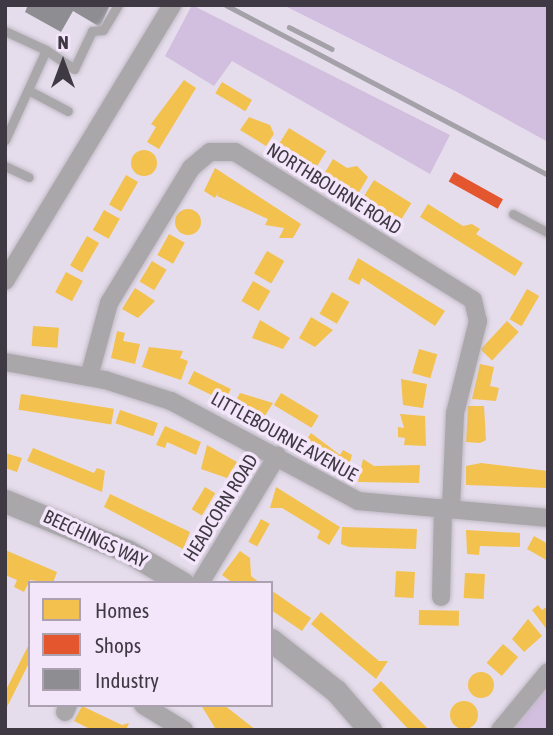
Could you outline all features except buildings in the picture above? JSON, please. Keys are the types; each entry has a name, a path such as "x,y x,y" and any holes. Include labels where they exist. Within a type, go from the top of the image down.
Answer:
{"street":[{"path":"5,281 11,256 173,5"},
{"name":"NORTHBOURNE ROAD","path":"89,377 109,303 191,168 210,152 235,152 471,298 478,321 455,413 442,597"},
{"name":"LITTLEBOURNE AVENUE","path":"5,362 89,377 183,406 358,501 548,518"},
{"name":"HEADCORN ROAD","path":"201,581 277,456"},
{"name":"BEECHINGS WAY","path":"5,501 127,551 179,581"},
{"path":"273,642 336,691 370,730"},
{"path":"500,730 548,672"},
{"path":"146,707 184,730"}],"lane":[{"path":"5,31 46,50 74,69 92,31 103,30 118,5"},
{"path":"5,139 46,50"},
{"path":"28,90 68,111"},
{"path":"5,166 29,177"},
{"path":"513,214 548,233"}],"shaded area":[{"path":"192,5 450,135 430,174 232,61 214,86 165,56"},
{"path":"283,5 548,5 548,142 457,92"},
{"path":"548,672 548,730 500,730"}],"railway":[{"path":"226,5 548,175"},
{"path":"289,27 332,49"}]}
